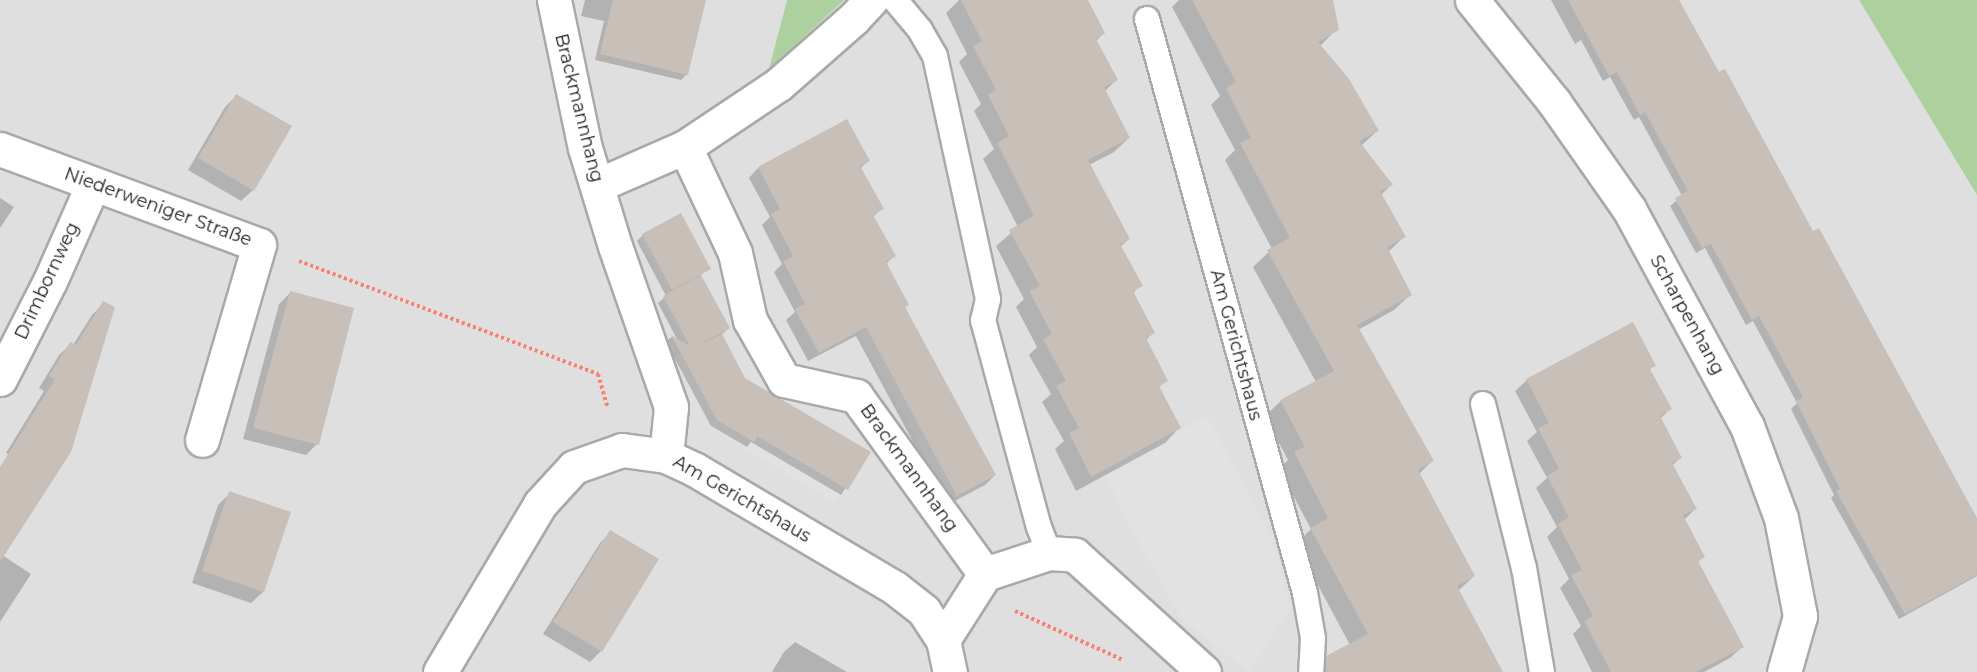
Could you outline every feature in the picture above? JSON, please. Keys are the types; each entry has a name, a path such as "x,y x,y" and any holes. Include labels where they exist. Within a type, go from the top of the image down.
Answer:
{"street":[{"name":"Brackmannhang","path":"554,0 585,148 615,246 671,407 666,456"},
{"path":"598,185 685,147 779,84 854,18 870,0"},
{"name":"Scharpenhang","path":"1472,0 1554,102 1629,209 1747,426 1781,518 1800,616 1784,672"},
{"name":"Brackmannhang","path":"685,147 735,253 750,320 784,380 856,396 979,583"},
{"name":"Niederweniger Straße","path":"0,149 259,245 202,440"},
{"name":"Drimbornweg","path":"0,379 50,281 93,184"},
{"name":"Am Gerichtshaus","path":"440,672 540,504 574,467 622,450 666,456 694,469 895,588 924,611 944,640 951,672"},
{"path":"944,640 979,583 1049,553 1075,555 1204,672"}],"lane":[{"path":"895,0 920,30 935,56 988,299 983,320 1039,527 1049,553"},
{"name":"Am Gerichtshaus","path":"1147,19 1305,592 1313,638 1311,672"},
{"path":"1483,404 1524,568 1542,672"}],"path":[{"path":"259,245 420,309 598,374 622,450"},
{"path":"979,583 1129,663"}],"shaded area":[{"path":"0,0 1977,0 1977,672 0,672"},
{"path":"677,219 694,276 725,329 714,335 747,396 863,458 835,502 714,430 675,356 688,349 658,295 667,289 639,239"},
{"path":"905,307 996,475 950,499 859,334 866,327"},
{"path":"1207,416 1273,540 1290,608 1249,672 1182,619 1127,521 1104,470"}],"green space":[{"path":"787,0 844,0 769,69"},
{"path":"1859,0 1977,0 1977,195"}],"building":[{"path":"613,0 706,0 688,75 600,54"},
{"path":"961,0 1088,0 1105,33 1096,39 1118,80 1104,87 1130,138 1088,160 1130,239 1120,244 1143,286 1133,291 1155,333 1146,338 1168,381 1159,386 1181,428 1091,477 1069,433 1079,428 1056,386 1066,381 1043,339 1052,334 1029,291 1040,286 1009,230 1034,216 997,143 1009,136 988,95 996,90 973,46 982,41"},
{"path":"1192,0 1333,0 1339,30 1318,42 1349,79 1379,131 1359,141 1393,185 1380,191 1406,237 1387,247 1412,295 1357,325 1434,461 1418,470 1475,576 1457,586 1503,672 1325,672 1326,656 1368,634 1310,528 1328,518 1294,452 1305,447 1280,400 1334,371 1267,250 1290,238 1240,143 1251,138 1226,88 1236,82"},
{"path":"1568,0 1679,0 1719,72 1725,69 1813,231 1819,228 1977,518 1977,575 1905,614 1836,491 1840,489 1796,401 1803,397 1759,316 1752,320 1711,244 1702,248 1675,198 1688,191 1645,112 1640,115 1617,72 1609,76"},
{"path":"236,94 292,126 254,191 198,158"},
{"path":"847,119 870,161 860,166 884,209 873,215 896,256 886,262 909,305 905,307 996,475 957,496 866,327 819,353 795,309 805,304 783,261 793,256 771,214 780,209 758,167"},
{"path":"681,213 711,269 672,290 642,234"},
{"path":"701,275 730,328 694,348 722,334 745,378 871,452 848,490 757,436 754,442 717,420 671,335 690,346 663,296"},
{"path":"290,291 354,308 319,445 253,428"},
{"path":"103,301 115,307 71,452 0,562 0,467 55,379 49,376 70,342 76,345"},
{"path":"1633,322 1656,366 1650,369 1672,409 1660,416 1682,458 1672,463 1697,509 1683,515 1705,557 1698,561 1744,647 1696,672 1611,672 1584,621 1593,616 1571,575 1582,570 1558,524 1569,517 1547,476 1559,469 1538,428 1549,423 1526,379"},
{"path":"229,491 291,512 264,592 202,571"},
{"path":"610,530 659,559 602,652 553,622"}]}
